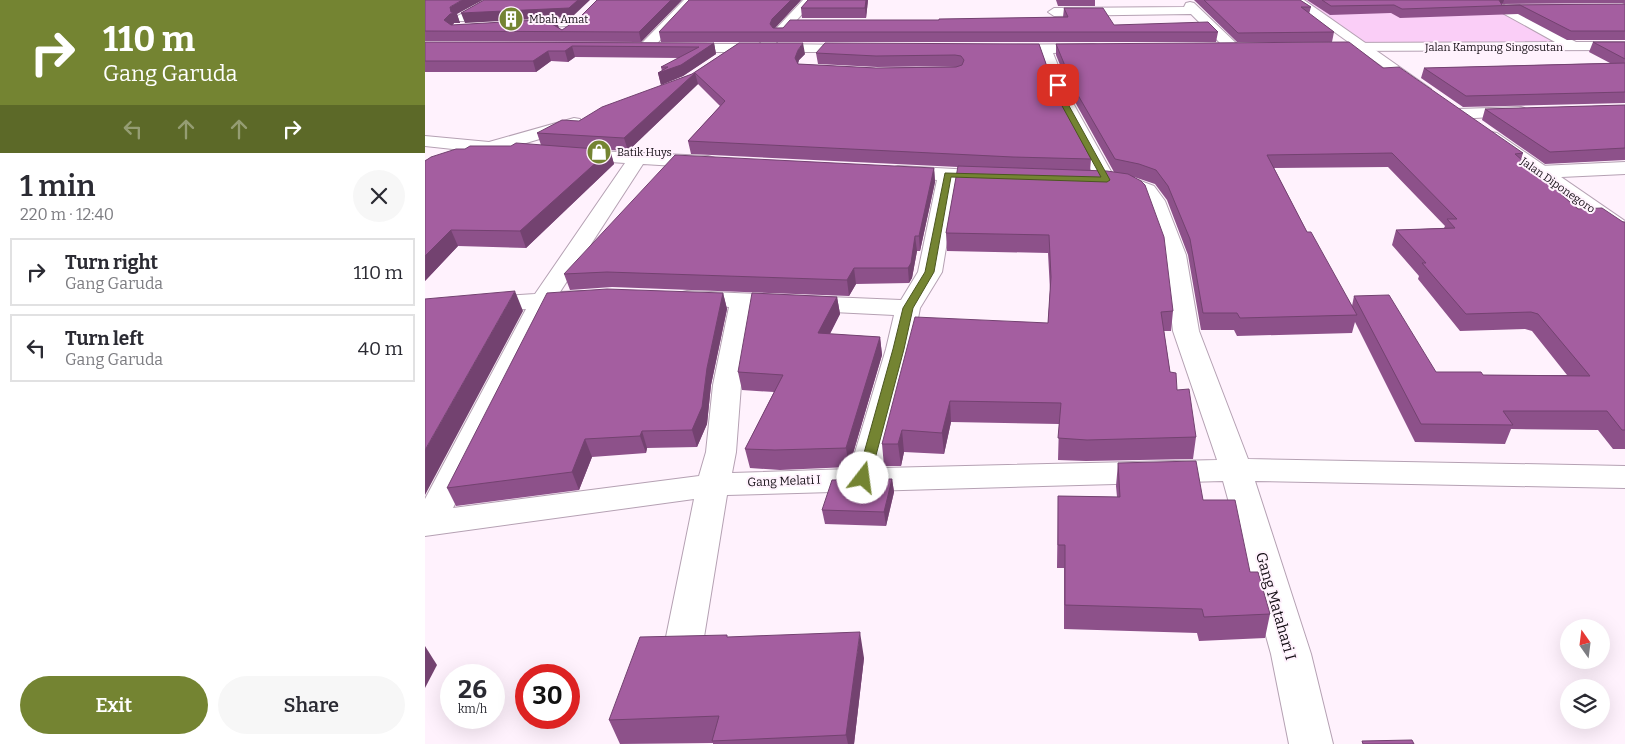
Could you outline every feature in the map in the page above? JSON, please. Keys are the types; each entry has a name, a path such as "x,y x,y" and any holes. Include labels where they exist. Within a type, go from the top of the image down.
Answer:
{"street":[{"path":"460,25 495,0"},
{"path":"691,0 641,47 875,49"},
{"path":"761,49 788,24 809,0"},
{"path":"1183,0 1238,48 1216,48"},
{"name":"Jalan Diponegoro","path":"1295,0 1625,231"},
{"path":"1485,0 1575,47"},
{"path":"1503,10 1533,9"},
{"path":"1054,12 1194,10"},
{"path":"502,26 581,18 563,34"},
{"path":"788,24 808,24"},
{"name":"Jalan Kampung Singosutan","path":"1323,47 1625,46"},
{"path":"1596,47 1625,60"},
{"path":"989,49 1102,48"},
{"path":"712,65 735,49"},
{"path":"808,61 821,49"},
{"path":"1045,49 1065,104 1107,180"},
{"path":"1458,114 1540,111"},
{"path":"425,167 592,117"},
{"path":"425,141 546,153 725,162"},
{"path":"427,523 543,300 637,158"},
{"path":"1540,172 1625,168"},
{"path":"880,171 1013,178"},
{"path":"863,478 899,349 908,308 929,272 948,175"},
{"name":"Gang Matahari I","path":"1060,179 1107,180 1141,187 1147,190 1155,202 1175,256 1186,331 1236,470 1291,654 1311,744"},
{"path":"425,308 602,297"},
{"path":"668,298 908,308"},
{"path":"685,637 713,485 721,452 727,386 743,300"},
{"name":"Gang Melati I","path":"427,523 713,485 863,478 1236,470 1625,477"}],"shaded area":[{"path":"1301,0 1477,0 1564,45 1367,45"}],"building":[{"path":"425,0 462,0 450,7 451,12 456,13 450,14 444,20 451,25 556,19 552,24 562,30 578,19 597,0 671,0 639,32 425,31"},
{"path":"484,0 578,0 569,8 461,13"},
{"path":"689,0 791,0 772,19 770,24 773,28 783,28 790,20 939,20 1068,17 1064,8 1103,8 1114,25 1208,22 1218,32 659,32"},
{"path":"808,0 866,0 865,8 801,8"},
{"path":"1204,0 1300,0 1311,7 1301,7 1334,32 1238,33"},
{"path":"1322,0 1499,0 1502,5 1625,4 1625,31 1571,31 1520,5 1402,9 1394,5 1331,6"},
{"path":"425,42 714,43 681,65 658,73 668,67 661,67 699,47 572,46 565,51 548,51 533,61 425,61"},
{"path":"1349,42 1383,68 1399,67 1523,153 1515,154 1578,209 1602,208 1625,222 1625,430 1622,430 1607,411 1503,411 1513,425 1421,424 1354,296 1389,295 1436,372 1481,372 1483,375 1590,376 1538,314 1531,312 1466,314 1422,263 1426,263 1396,230 1455,228 1447,219 1457,219 1392,153 1267,155 1307,232 1311,232 1357,315 1240,318 1237,313 1203,313 1190,239 1168,186 1156,170 1115,159 1075,90 1056,44"},
{"path":"1593,42 1625,42 1625,59"},
{"path":"739,43 803,43 795,58 798,64 876,68 956,67 962,65 964,60 961,56 955,55 876,56 816,53 825,43 1039,44 1056,92 1091,159 688,141 725,101 695,73 624,138 537,133 562,120 579,121 602,107 692,74"},
{"path":"1625,63 1625,92 1466,96 1424,68"},
{"path":"1625,105 1625,148 1550,152 1485,109"},
{"path":"516,143 610,150 520,231 451,230 425,256 425,161 431,157 456,149 465,149 470,146 511,146"},
{"path":"675,155 934,168 919,236 915,236 911,263 908,268 854,268 847,280 607,272 564,274"},
{"path":"958,166 1107,171 1128,174 1145,185 1164,237 1173,311 1161,312 1170,372 1176,373 1177,390 1189,389 1196,437 1087,440 1058,438 1061,403 950,401 942,433 902,430 898,444 882,444 915,317 1048,323 1051,277 1049,235 946,233"},
{"path":"607,289 723,293 707,368 702,407 692,430 642,431 640,436 585,439 572,472 447,488 547,293"},
{"path":"515,291 425,450 425,299"},
{"path":"752,293 837,297 818,333 880,337 846,448 745,449 783,375 738,372"},
{"path":"1196,461 1203,500 1235,500 1250,572 1258,572 1270,614 1204,617 1202,609 1065,605 1065,545 1058,545 1058,496 1120,497 1118,463"},
{"path":"892,479 884,512 822,510 832,480"},
{"path":"860,632 846,735 712,741 719,716 609,720 640,637 727,635 727,637"},
{"path":"1412,740 1414,744 1363,744 1362,741"}],"place":[{"name":"Mbah Amat","path":"511,19"},
{"name":"Batik Huys","path":"599,152"}],"route":[{"path":"863,478 899,349 908,308 929,272 948,175 1107,180 1065,104 1058,85"}]}
